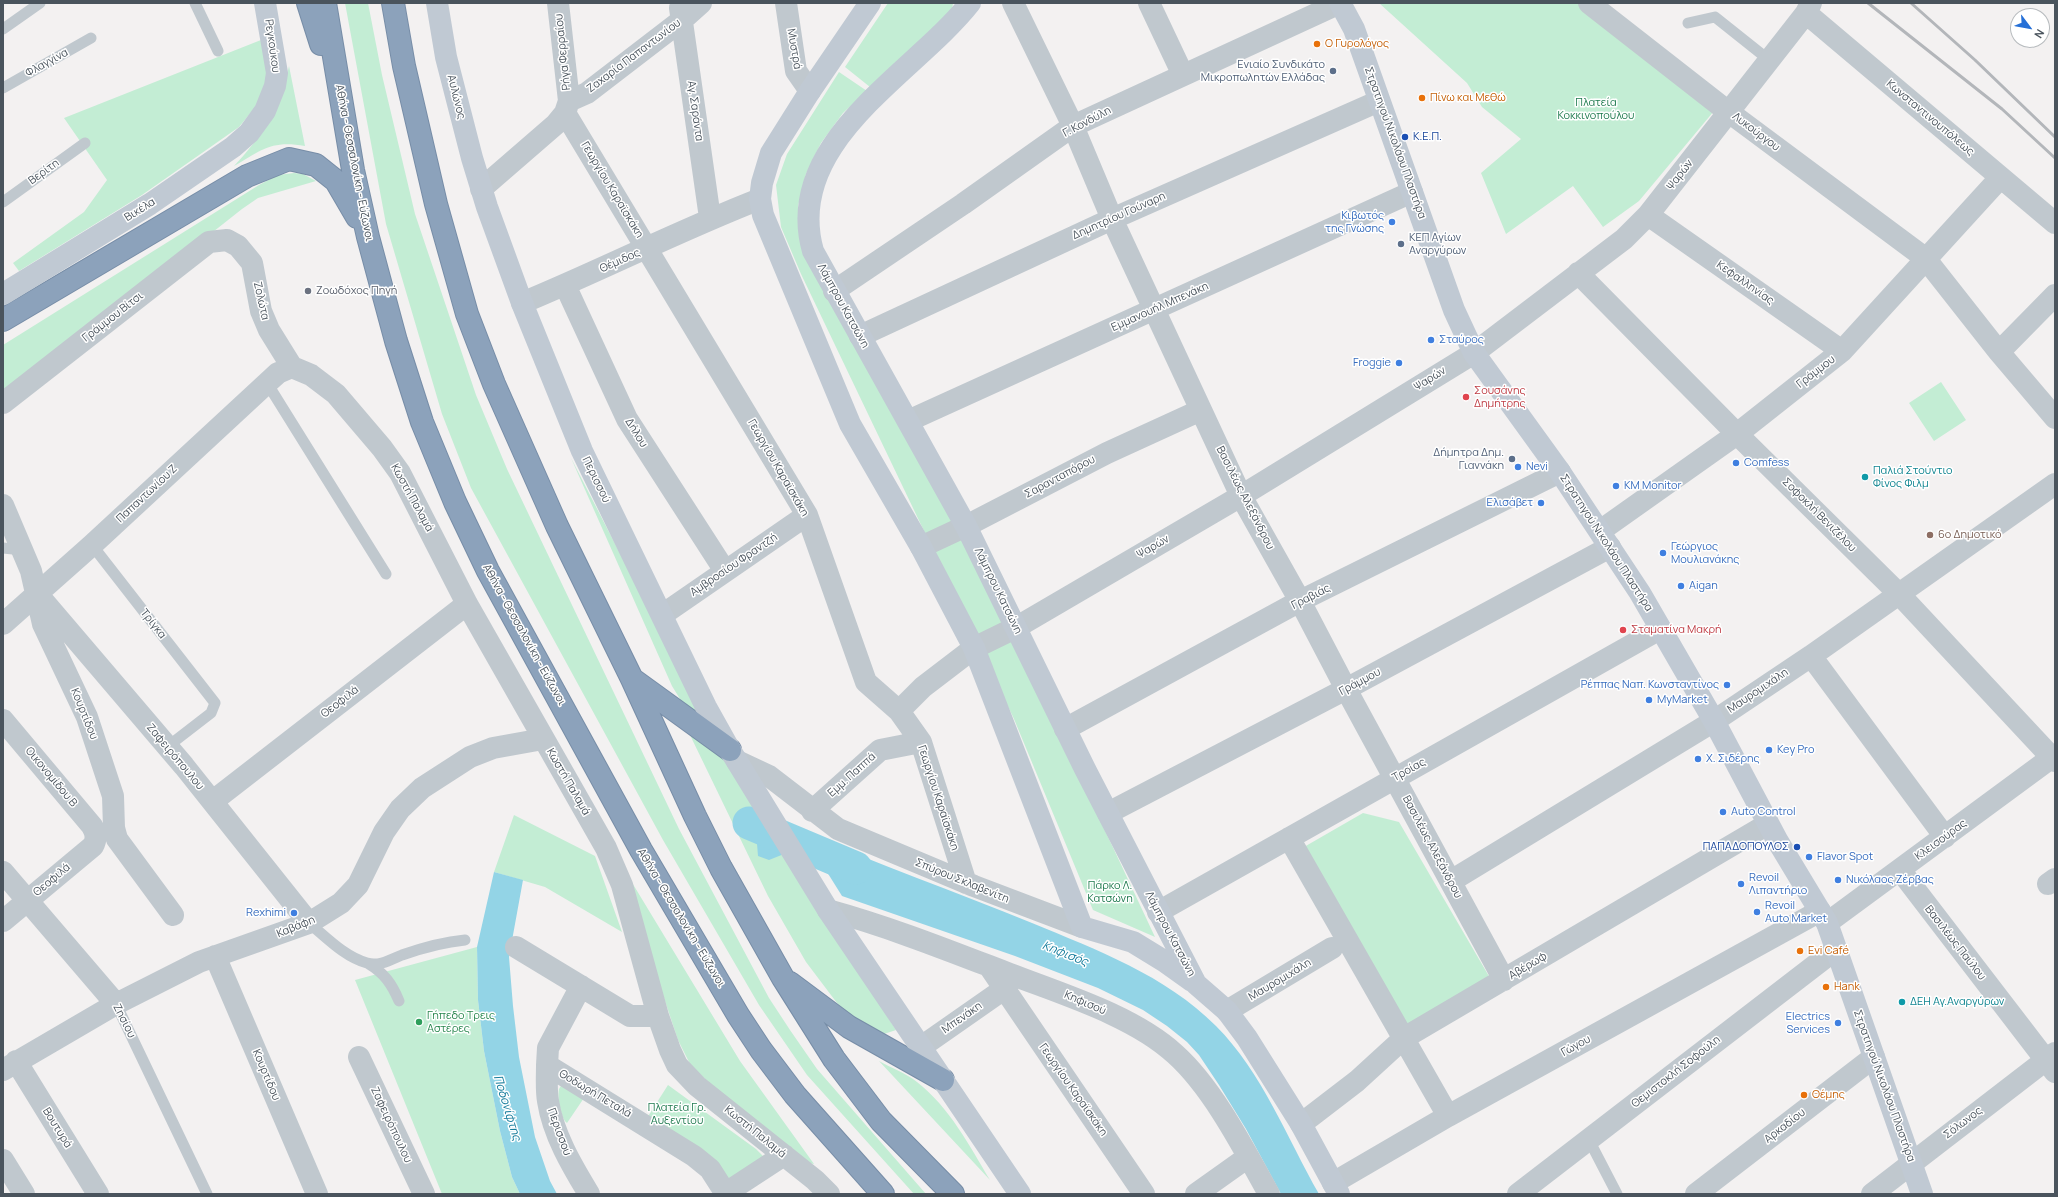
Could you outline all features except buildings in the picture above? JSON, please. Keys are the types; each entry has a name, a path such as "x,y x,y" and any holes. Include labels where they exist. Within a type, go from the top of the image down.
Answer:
{"highway":[{"path":"308,3 344,114"},
{"name":"Αθήνα - Θεσσαλονίκη - Εύζωνοι","path":"325,3 353,170 368,237 396,341 422,422 455,502 488,571 641,850 738,1015 761,1050 795,1095 883,1194"},
{"path":"393,3 404,66 436,204 467,314 494,384 526,459 632,679 698,823 721,868 783,978 834,1059 881,1121 953,1194"},
{"path":"3,320 247,176 289,159 316,165 336,181 368,237"},
{"path":"632,679 733,755"},
{"path":"783,978 849,1027 943,1080"}],"street":[{"name":"Ρεγκούκου","path":"265,112 271,99 277,73 266,3"},
{"name":"Αυλώνος","path":"437,3 446,57 481,189"},
{"name":"Ρήγα Φερραίου","path":"558,3 567,107"},
{"name":"Ζαχαρία Παπαντωνίου","path":"481,189 556,124 567,107 587,93 680,12 700,3"},
{"name":"Μυστρά","path":"786,3 796,71 810,91"},
{"path":"870,3 810,91 771,153 762,182 760,199 776,249 850,424 921,547 974,648 1082,927"},
{"name":"Λάμπρου Κατσώνη","path":"970,3 950,26 853,120 832,146 815,177 810,199 809,236 813,251 966,526 1017,627 1065,729 1196,984 1227,1011 1247,1038 1300,1124 1336,1188"},
{"name":"Βασιλέως Αλεξάνδρου","path":"1013,3 1073,126 1112,219 1241,496 1300,601 1346,689 1504,980"},
{"path":"1149,3 1183,75"},
{"name":"Γ. Κονδύλη","path":"834,291 964,204 1073,126 1340,3"},
{"name":"Στρατηγού Νικολάου Πλαστήρα","path":"1340,3 1354,29 1454,310 1474,353 1560,472 1605,539 1714,721 1768,824 1823,917 1922,1194"},
{"name":"Λυκούργου","path":"1589,3 1729,112 1925,258"},
{"name":"Ψαρών","path":"974,648 1017,627 1241,496 1474,353 1624,239 1648,215 1808,8"},
{"name":"Κωνσταντινουπόλεως","path":"1808,8 2000,178 2055,223"},
{"name":"Αγ. Σαράντα","path":"680,12 710,218"},
{"name":"Δημητρίου Γούναρη","path":"860,336 1112,219 1379,101"},
{"name":"Γεωργίου Καραϊσκάκη","path":"567,107 648,248 807,515 866,682 899,711 921,742 966,883"},
{"name":"Βικέλα","path":"3,294 150,204 233,147 249,133 265,112"},
{"name":"Γράμμου","path":"1108,813 1346,689 1605,539 1842,351 1925,258 2000,178"},
{"name":"Περισσού","path":"481,189 522,303 582,452 706,707 733,755"},
{"name":"Εμμανουήλ Μπενάκη","path":"908,420 1412,192"},
{"name":"Θέμιδος","path":"522,303 648,248 710,218 760,199"},
{"name":"Κεφαλληνίας","path":"1648,215 1842,351"},
{"name":"Ζολώτα","path":"227,240 238,246 252,263 261,311 268,330 292,367"},
{"name":"Γράμμου Βίτσι","path":"3,403 209,242 227,240"},
{"path":"1925,258 1999,352 2055,418"},
{"name":"Σοφοκλή Βενιζέλου","path":"1578,273 1737,434 1900,595 2054,758"},
{"name":"Δήλου","path":"565,285 626,419 726,571"},
{"path":"1999,352 2055,295"},
{"name":"Παπαντωνίου Ζ","path":"3,624 92,545 278,373 292,367"},
{"name":"Κωστή Παλαμά","path":"292,367 311,375 336,394 382,448 400,473 467,604 606,848 622,885 658,1016 670,1050 685,1075 830,1194"},
{"name":"Σαρανταπόρου","path":"921,547 966,526 1107,453 1201,410"},
{"name":"Γραβιάς","path":"1065,729 1300,601 1560,472"},
{"name":"Μαυρομιχάλη","path":"1450,882 1714,721 1900,595 2055,484"},
{"name":"Κουρτίδου","path":"3,505 13,549 37,593 43,624 87,717 113,796 114,828 117,839 173,915"},
{"name":"Αμβροσίου Φραντζή","path":"662,615 807,515"},
{"name":"Ζαφειρόπουλου","path":"37,593 213,801 309,923"},
{"name":"Θεοφιλά","path":"213,801 467,604"},
{"name":"Τροίας","path":"1158,912 1660,629"},
{"path":"899,711 922,687 974,648"},
{"path":"1811,656 1945,837"},
{"name":"Οικονομίδου Β","path":"3,720 92,826 96,836"},
{"name":"Καβάφη","path":"10,1066 116,1004 215,956 309,923 341,903 358,885 384,832 400,809 422,788 446,771 493,748 543,739"},
{"name":"Εμμ. Παππά","path":"812,811 880,750 921,742"},
{"path":"733,755 828,910 1020,1194"},
{"name":"Σπύρου Σκλαβενίτη","path":"733,755 769,776 812,811 838,829 966,883 1082,927 1133,942 1164,961 1196,984"},
{"name":"Κλεισούρας","path":"1823,917 1900,870 2054,758"},
{"name":"Αβέρωφ","path":"1300,1124 1357,1081 1404,1038 1768,824"},
{"name":"Θεοφιλά","path":"3,921 93,846 96,841 96,836"},
{"path":"1289,838 1448,1116"},
{"name":"Βασιλέως Παύλου","path":"1900,870 2052,1062"},
{"name":"Ζησίου","path":"3,872 116,1004"},
{"name":"Κηφισού","path":"828,910 875,923 1091,1004 1145,1032 1159,1041 1175,1054 1195,1076 1212,1099 1269,1194"},
{"name":"Γώγου","path":"1336,1188 1448,1116 1823,917"},
{"path":"516,947 630,1016 658,1016"},
{"name":"Μαυρομιχάλη","path":"1227,1011 1332,948"},
{"name":"Θεμιστοκλή Σοφούλη","path":"1518,1194 1835,950"},
{"name":"Κουρτίδου","path":"215,956 317,1194"},
{"name":"Γεωργίου Καραϊσκάκη","path":"989,966 1144,1194"},
{"name":"Θοδωρή Πεταλά","path":"581,986 548,1048 547,1064 694,1156 710,1169 726,1194"},
{"name":"Μπενάκη","path":"921,1047 1004,990"},
{"name":"Ζαφειρόπουλου","path":"359,1057 424,1194"},
{"name":"Αρκαδίου","path":"1696,1194 1874,1057"},
{"name":"Σόλωνος","path":"1872,1194 1911,1163 2052,1062"},
{"name":"Περισσού","path":"547,1064 548,1101 554,1122 573,1168 588,1194"},
{"name":"Βουτυρά","path":"10,1066 98,1194"},
{"path":"726,1194 784,1155"},
{"path":"1196,1194 1248,1157"},
{"path":"3,1160 24,1194"}],"lane":[{"path":"3,29 40,3"},
{"path":"195,3 218,51"},
{"path":"1688,23 1715,17 1769,60"},
{"name":"Φλαγγίνα","path":"3,88 91,38"},
{"name":"Βερίτη","path":"3,202 85,142"},
{"path":"267,383 386,574"},
{"name":"Τρίγκα","path":"92,545 215,704 211,713 167,747"},
{"path":"309,923 353,958 369,964 386,977 394,989 399,1001"},
{"path":"369,964 382,963 402,955 465,940"},
{"name":"Ζησίου","path":"116,1004 207,1194"},
{"path":"1589,1140 1618,1194"}],"green space":[{"path":"345,3 368,3 382,75 415,214 476,395 507,469 679,829 769,998 790,1030 817,1069 926,1194 914,1194 807,1075 759,1005 663,840 471,488 442,414 386,224"},
{"path":"888,3 953,3 952,10 870,87 845,67"},
{"name":"Πλατεία Κοκκινοπούλου","path":"1379,3 1590,3 1719,105 1639,201 1603,227 1573,186 1506,234 1481,173 1521,139 1482,107 1467,83"},
{"path":"266,38 269,74 257,105 239,127 142,195 19,271 13,263 84,212 107,180 64,118"},
{"path":"289,66 305,146 293,144 275,145 260,151 234,166 253,144 269,120 281,94"},
{"name":"Πάρκο Λ. Κατσώνη","path":"839,72 867,91 843,113 821,143 806,174 798,206 800,227 938,491 1027,669 1155,937 1093,910 1014,719 801,274 781,227 776,185 787,154"},
{"path":"294,173 303,174 316,181 258,198 242,209 3,398 3,345 259,185 278,175"},
{"path":"1941,382 1966,420 1934,441 1909,403"},
{"path":"571,458 706,721 685,707 672,686"},
{"path":"690,735 697,736 722,752 784,854 896,1030 884,1034 857,1022 837,1003 806,962 768,896"},
{"path":"1363,813 1399,822 1490,978 1406,1027 1304,847"},
{"path":"514,815 595,856 622,932 545,887 494,872"},
{"path":"628,876 740,1061 814,1164 809,1163 707,1081 690,1064 678,1040 647,947"},
{"path":"477,947 478,1000 484,1051 500,1131 512,1177 520,1194 442,1194 355,980"},
{"path":"879,1061 913,1079 929,1092 949,1115 990,1180"},
{"path":"564,1081 586,1095 567,1123 561,1113 559,1097 559,1089"},
{"name":"Πλατεία Γρ. Αυξεντίου","path":"668,1085 756,1149 763,1156 731,1182 647,1118"}],"water":[{"path":"754,807 784,854 769,860 758,856"},
{"path":"802,832 1081,943 1153,978 1175,992 1216,1026 1247,1064 1273,1106 1319,1194 1281,1194 1246,1129 1199,1055 1187,1042 1167,1026 1143,1010 1098,988 1015,956 842,896"},
{"name":"Ποδονίφτης","path":"494,872 523,880 509,957 513,1006 519,1057 535,1137 550,1181 557,1194 520,1194 512,1177 500,1131 484,1051 478,1000 477,947"}],"waterway":[{"name":"Κηφισός","path":"749,823 856,868"}],"railway":[{"path":"1868,3 2002,109 2055,158"},
{"path":"1911,3 1975,60 2055,137"}],"place":[{"name":"Ο Γυρολόγος","path":"1317,44"},
{"name":"Ενιαίο Συνδικάτο Μικροπωλητών Ελλάδας","path":"1333,71"},
{"name":"Πίνω και Μεθώ","path":"1422,98"},
{"name":"Κ.Ε.Π.","path":"1405,137"},
{"name":"Κιβωτός της Γνώσης","path":"1392,222"},
{"name":"ΚΕΠ Αγίων Αναργύρων","path":"1401,244"},
{"name":"Ζοωδόχος Πηγή","path":"308,291"},
{"name":"Σταύρος","path":"1431,340"},
{"name":"Froggie","path":"1399,363"},
{"name":"Σουσάνης Δημήτρης","path":"1466,397"},
{"name":"Δήμητρα Δημ. Γιαννάκη","path":"1512,459"},
{"name":"Comfess","path":"1736,463"},
{"name":"Nevi","path":"1518,467"},
{"name":"Παλιά Στούντιο Φίνος Φιλμ","path":"1865,477"},
{"name":"KM Monitor","path":"1616,486"},
{"name":"Ελισάβετ","path":"1541,503"},
{"name":"6ο Δημοτικό","path":"1930,535"},
{"name":"Γεώργιος Μουλιανάκης","path":"1663,553"},
{"name":"Aigan","path":"1681,586"},
{"name":"Σταματίνα Μακρή","path":"1623,630"},
{"name":"Ρέππας Ναπ. Κωνσταντίνος","path":"1727,685"},
{"name":"MyMarket","path":"1649,700"},
{"name":"Key Pro","path":"1769,750"},
{"name":"Χ. Σιδέρης","path":"1698,759"},
{"name":"Auto Control","path":"1723,812"},
{"name":"ΠΑΠΑΔΟΠΟΥΛΟΣ","path":"1797,847"},
{"name":"Flavor Spot","path":"1809,857"},
{"name":"Νικόλαος Ζέρβας","path":"1838,880"},
{"name":"Revoil Λιπαντήριο","path":"1741,884"},
{"name":"Revoil Auto Market","path":"1757,912"},
{"name":"Rexhimi","path":"294,913"},
{"name":"Evi Café","path":"1800,951"},
{"name":"Hank","path":"1826,987"},
{"name":"ΔΕΗ Αγ.Αναργύρων","path":"1902,1002"},
{"name":"Γήπεδο Τρεις Αστέρες","path":"419,1022"},
{"name":"Electrics Services","path":"1838,1023"},
{"name":"Θέμης","path":"1804,1095"}]}
